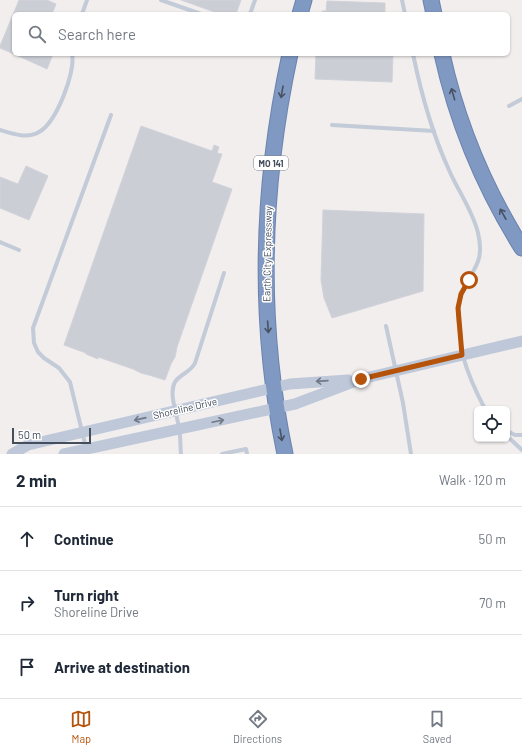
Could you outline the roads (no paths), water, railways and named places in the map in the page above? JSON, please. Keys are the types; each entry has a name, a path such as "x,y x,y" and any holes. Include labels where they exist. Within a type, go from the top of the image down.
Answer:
{"highway":[{"path":"301,12 304,0"},
{"path":"432,0 434,12"},
{"name":"Earth City Expressway","path":"285,454 273,388 266,307 265,274 271,162 276,123 290,56"},
{"path":"443,56 454,99 481,171 498,206 522,248"}],"street":[{"name":"Shoreline Drive","path":"64,454 87,452 180,429 295,404 361,379 522,341"},
{"name":"Shoreline Drive","path":"12,454 28,445 290,384 361,379"}],"lane":[{"path":"83,12 87,0"},
{"path":"161,0 195,12"},
{"path":"251,12 255,0"},
{"path":"402,0 405,12"},
{"path":"0,130 16,135 28,136 39,132 50,124 60,106 69,81 72,56"},
{"path":"413,56 421,89 434,131 448,168 469,209 478,233 480,258 477,267 461,294 458,308 462,355 474,388 483,406"},
{"path":"509,106 522,99"},
{"path":"87,452 70,382 58,368 38,352 34,343 33,328 111,115"},
{"path":"332,125 434,131"},
{"path":"0,242 19,250"},
{"path":"181,454 180,429 172,392 173,387 177,379 193,367 195,363 224,273"},
{"path":"386,326 403,403 411,454"},
{"path":"510,432 515,435 522,435"},
{"path":"510,439 522,450"},
{"path":"222,454 246,449 247,454"}]}
